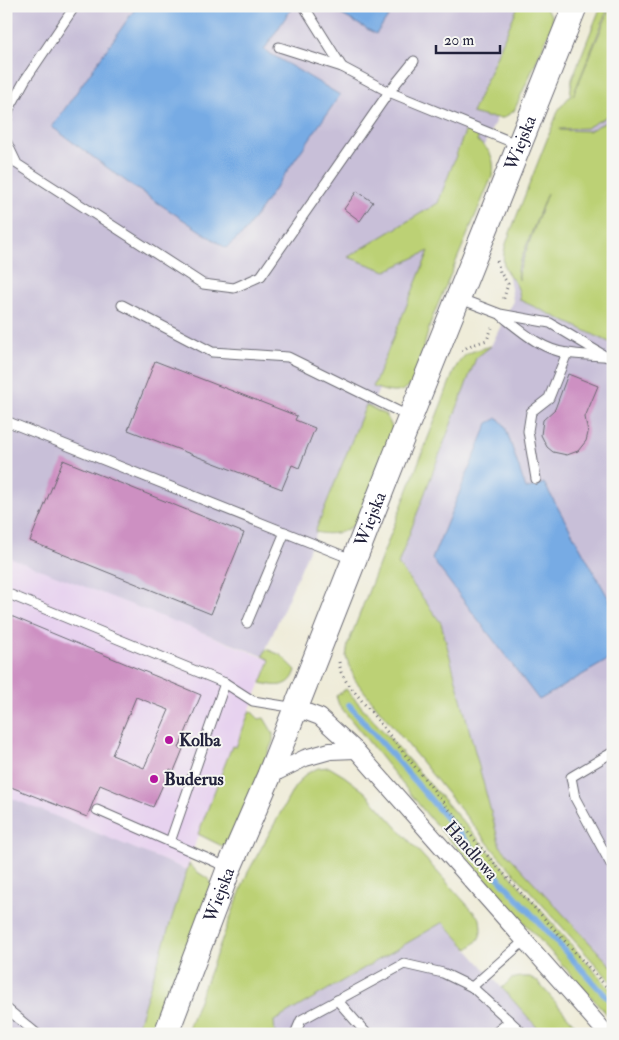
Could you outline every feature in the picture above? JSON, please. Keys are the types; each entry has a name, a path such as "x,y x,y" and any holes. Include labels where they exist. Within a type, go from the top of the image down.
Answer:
{"street":[{"name":"Wiejska","path":"166,1034 229,868 269,776 410,417 575,6"},
{"name":"Handlowa","path":"296,708 320,717 356,750 607,1034"},
{"path":"269,776 306,758 330,751 356,750"}],"lane":[{"path":"6,123 9,109 25,80 75,6"},
{"path":"305,8 342,67"},
{"path":"279,47 342,67 389,92 519,145"},
{"path":"6,141 17,164 144,247 203,284 234,288 261,276 389,92 414,60"},
{"path":"458,298 500,314 550,323 609,357"},
{"path":"122,305 212,352 288,357 410,417"},
{"path":"500,314 531,339 556,350 567,353 609,357"},
{"path":"536,479 528,430 531,412 548,398 567,353"},
{"path":"6,421 355,560"},
{"path":"247,623 285,532"},
{"path":"6,593 225,683 253,701 296,708"},
{"path":"170,842 225,683"},
{"path":"613,752 571,777 575,798 613,868"},
{"path":"97,810 229,868"},
{"path":"472,987 524,941"},
{"path":"295,1034 301,1020 404,964 443,973 472,987 524,1034"},
{"path":"337,1000 367,1034"},
{"path":"6,1008 37,1034"},
{"path":"494,1034 510,1021"}],"path":[{"path":"342,676 478,844 613,994"}],"shaded area":[{"path":"6,6 544,6 263,656 6,556"},
{"path":"613,113 613,968 500,846 441,623 398,564 476,358 491,346 513,301 507,265 561,129 586,128"},
{"path":"6,552 270,660 250,709 268,729 222,845 198,835 187,870 6,797"},
{"path":"6,796 187,870 139,1034 6,1034"},
{"path":"443,922 543,1034 274,1034 274,1021"}],"green space":[{"path":"518,6 544,6 552,16 553,24 514,111 503,118 486,117 472,113"},
{"path":"601,6 609,6 573,96 611,6 613,6 613,113 586,128 560,130 589,131 613,118 613,344 520,300 516,284 508,274 503,261 508,238 559,109 570,96 572,79","holes":["547,193 519,271 519,280 517,270"]},
{"path":"466,129 479,136 477,141 491,155 493,174 431,321 415,379 405,389 396,392 373,387 429,251 386,271 348,257 438,203"},
{"path":"491,346 476,358 398,564 441,623 500,846 613,968 613,984 496,853 355,680 346,657 348,644 454,371 461,360 469,353"},
{"path":"366,405 386,415 394,431 358,522 338,533 315,532"},
{"path":"266,649 281,655 296,670 294,676 287,683 273,685 261,683 270,660 263,656"},
{"path":"346,689 613,992 613,1021 429,817 339,705 336,696"},
{"path":"250,710 259,719 264,718 273,733 273,741 228,847 222,846 198,834 232,746 236,747"},
{"path":"329,767 365,792 480,919 480,936 468,949 443,922 274,1021 275,1034 186,1034 247,874 294,788 306,774 318,768"},
{"path":"189,864 210,881 212,886 211,894 154,1034 135,1034"},
{"path":"530,977 537,981 583,1034 543,1034 502,988 511,979"}],"water":[{"path":"137,6 293,6 264,50 340,95 244,233 226,248 131,185 52,127"},
{"path":"326,6 396,6 376,34"},
{"path":"498,418 505,426 526,489 544,483 613,606 613,657 539,700 432,559 488,423"}],"building":[{"path":"357,191 373,202 360,221 344,209"},
{"path":"155,361 297,416 295,420 315,428 299,468 292,465 282,489 128,430"},
{"path":"568,374 598,386 585,417 588,433 586,441 578,451 567,455 553,452 547,447 541,435 543,420 555,409"},
{"path":"63,460 244,533 211,614 30,541"},
{"path":"6,614 201,695 179,748 183,749 174,771 170,769 153,807 100,785 87,817 6,785","holes":["136,697 169,710 144,768 112,755"]}],"waterway":[{"path":"349,705 486,864 613,1004"}],"place":[{"name":"Kolba","path":"169,740"},
{"name":"Buderus","path":"154,779"}]}
